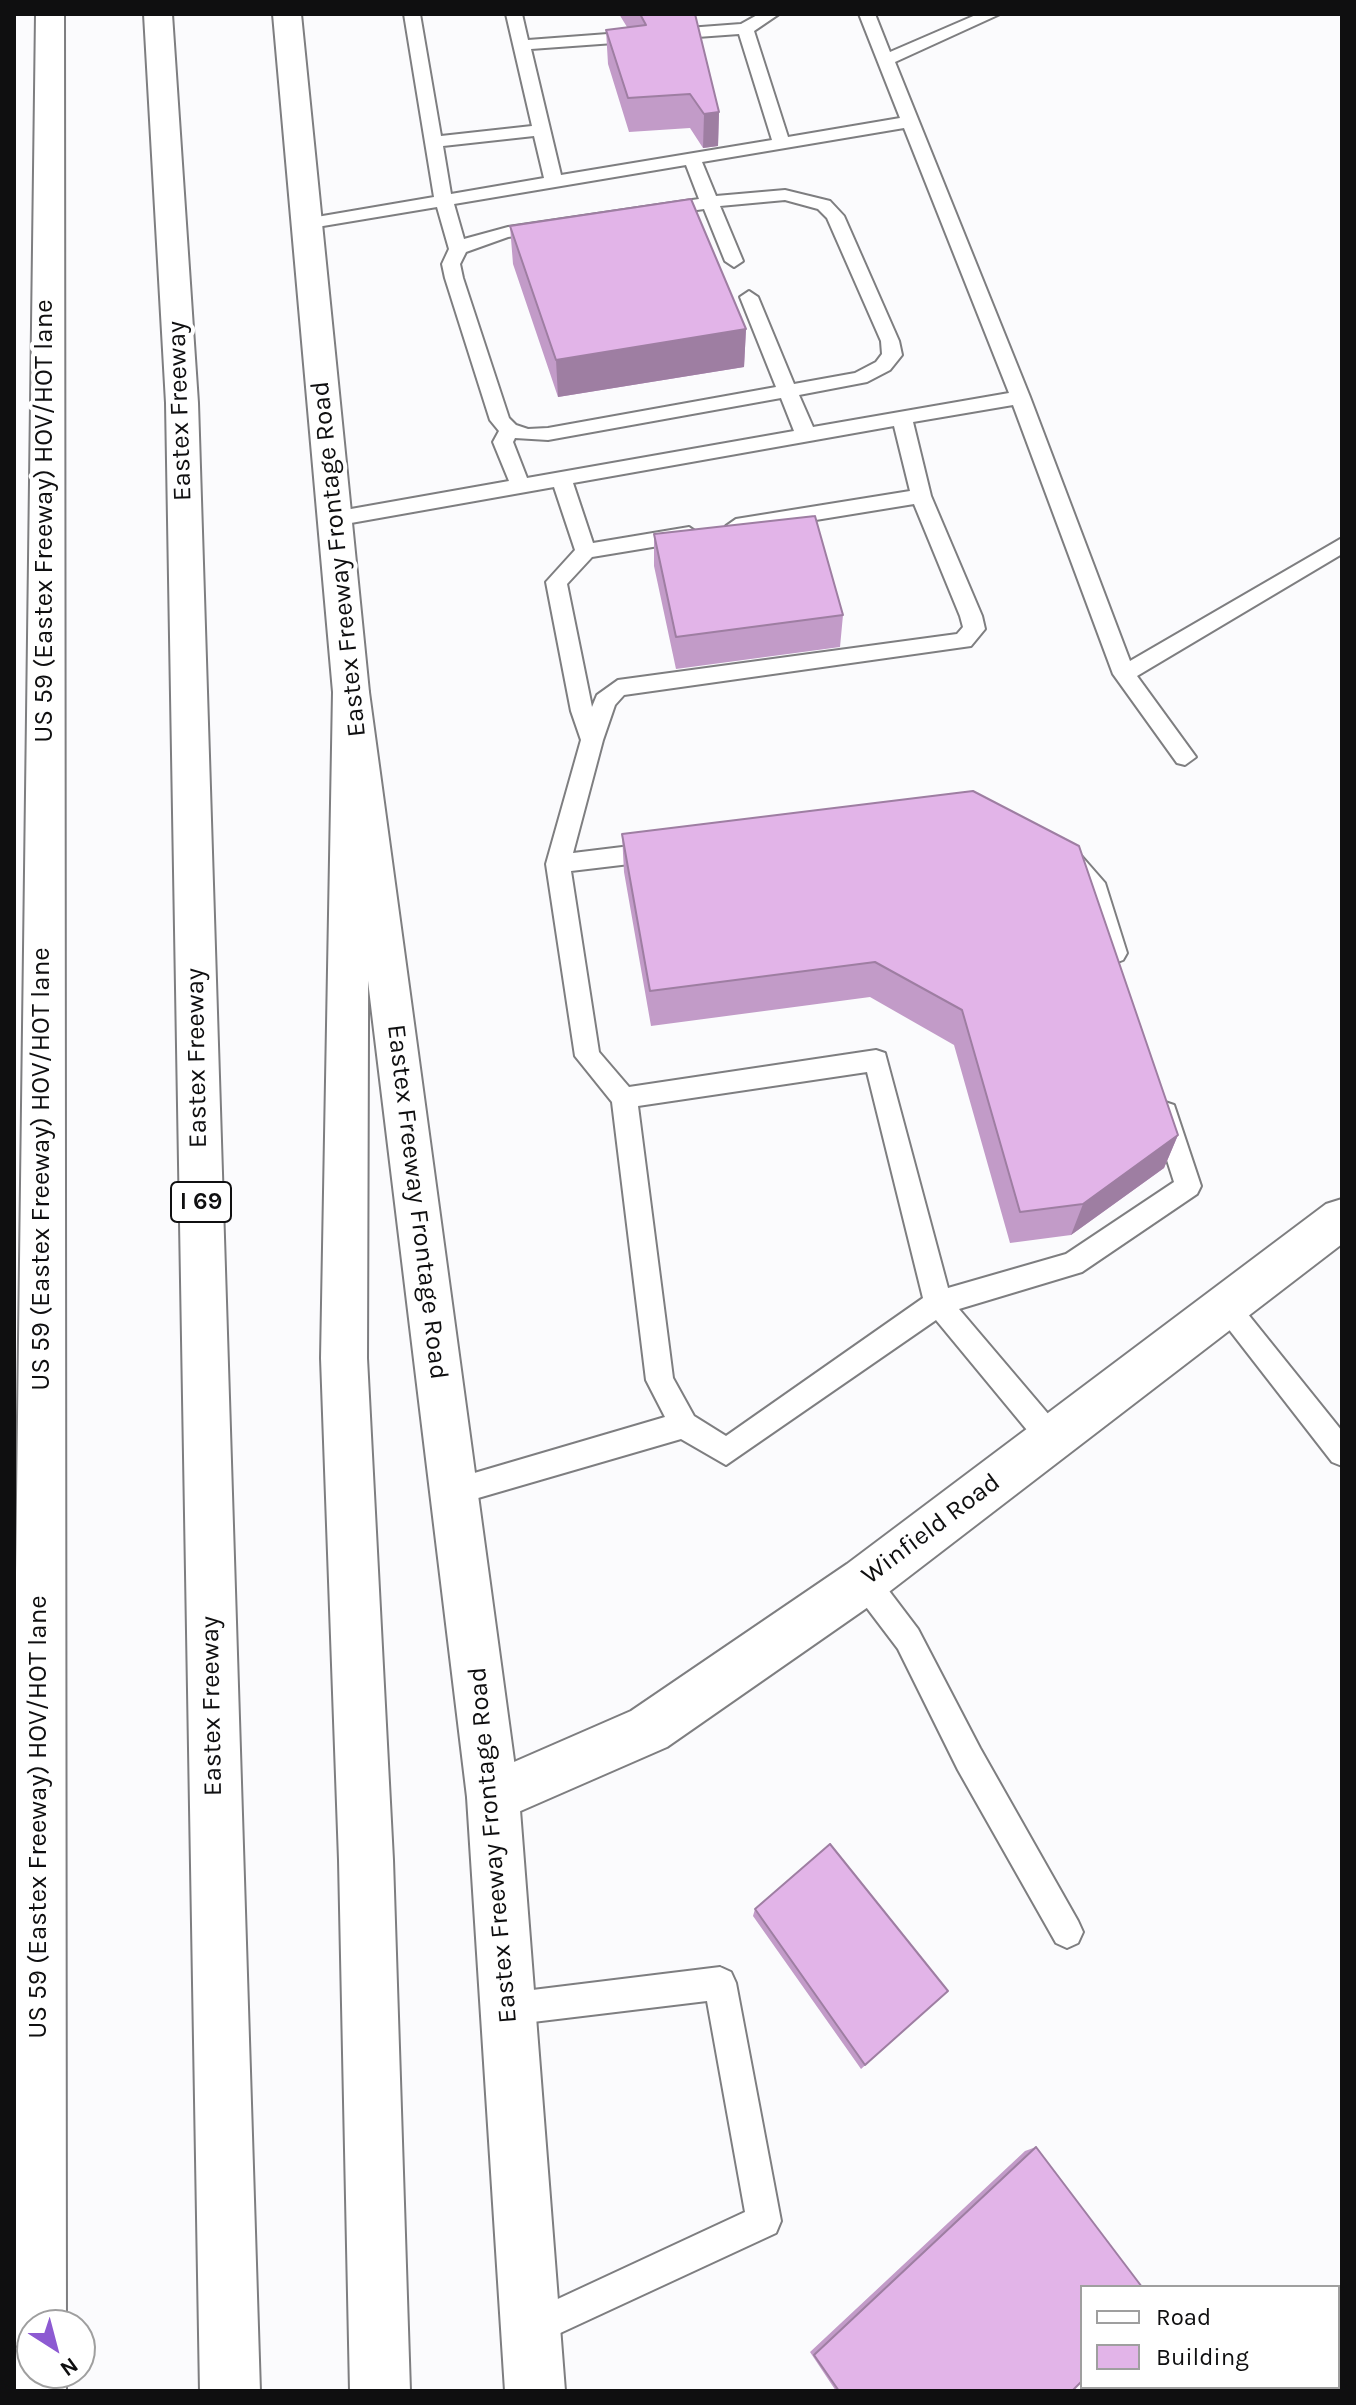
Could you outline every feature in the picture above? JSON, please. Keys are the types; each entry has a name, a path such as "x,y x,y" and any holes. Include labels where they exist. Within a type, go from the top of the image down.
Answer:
{"main road":[{"name":"US 59 (Eastex Freeway) HOV/HOT lane","path":"36,2309 50,14"},
{"name":"Eastex Freeway","path":"158,14 182,403 230,2391"},
{"name":"Eastex Freeway Frontage Road","path":"287,14 351,692 493,1797 535,2391"},
{"path":"351,692 344,1358 366,1860 380,2391"},
{"name":"Winfield Road","path":"493,1797 649,1729 864,1581 1342,1218"}],"lane":[{"path":"412,14 443,198 458,249"},
{"path":"514,14 554,182"},
{"path":"521,45 745,29 771,14"},
{"path":"867,14 1020,397 1124,674 1185,757"},
{"path":"886,60 992,14"},
{"path":"745,29 782,144"},
{"path":"305,224 443,198 908,122"},
{"path":"434,142 540,130"},
{"path":"692,159 734,261"},
{"path":"785,195 824,205 835,216 890,341 892,355 883,366 860,378 548,434 528,435 509,430 500,420 454,278 451,264 458,249 478,239 508,232 710,202 785,195"},
{"path":"749,297 807,437"},
{"path":"334,519 903,421 1020,397"},
{"path":"903,421 921,496 974,629 963,641 618,688 605,701 558,864 587,1056 624,1098 660,1380 684,1425 726,1452 938,1303 1073,1264 1188,1186 1159,1095"},
{"path":"509,430 503,442 521,487"},
{"path":"562,480 586,551"},
{"path":"592,740 582,711 556,582 586,551 921,496"},
{"path":"1124,674 1342,545"},
{"path":"1048,841 1061,849 1093,883 1121,974"},
{"path":"558,864 683,849"},
{"path":"624,1098 876,1060 938,1303 1051,1438"},
{"path":"1226,1306 1342,1453"},
{"path":"454,1492 684,1425"},
{"path":"864,1581 908,1639 969,1759 1067,1932"},
{"path":"508,2009 720,1983 764,2221 531,2329"}],"building":[{"path":"640,14 695,14 719,112 704,114 690,94 628,98 606,30 646,25"},
{"path":"691,199 746,329 556,360 510,226"},
{"path":"815,516 843,615 676,637 654,534"},
{"path":"973,791 1079,846 1178,1135 1083,1204 1020,1212 962,1010 875,962 650,991 622,834"},
{"path":"830,1844 948,1991 865,2065 755,1909"},
{"path":"1036,2147 1140,2285 1080,2285 1080,2383 1072,2391 839,2391 814,2355"}]}
